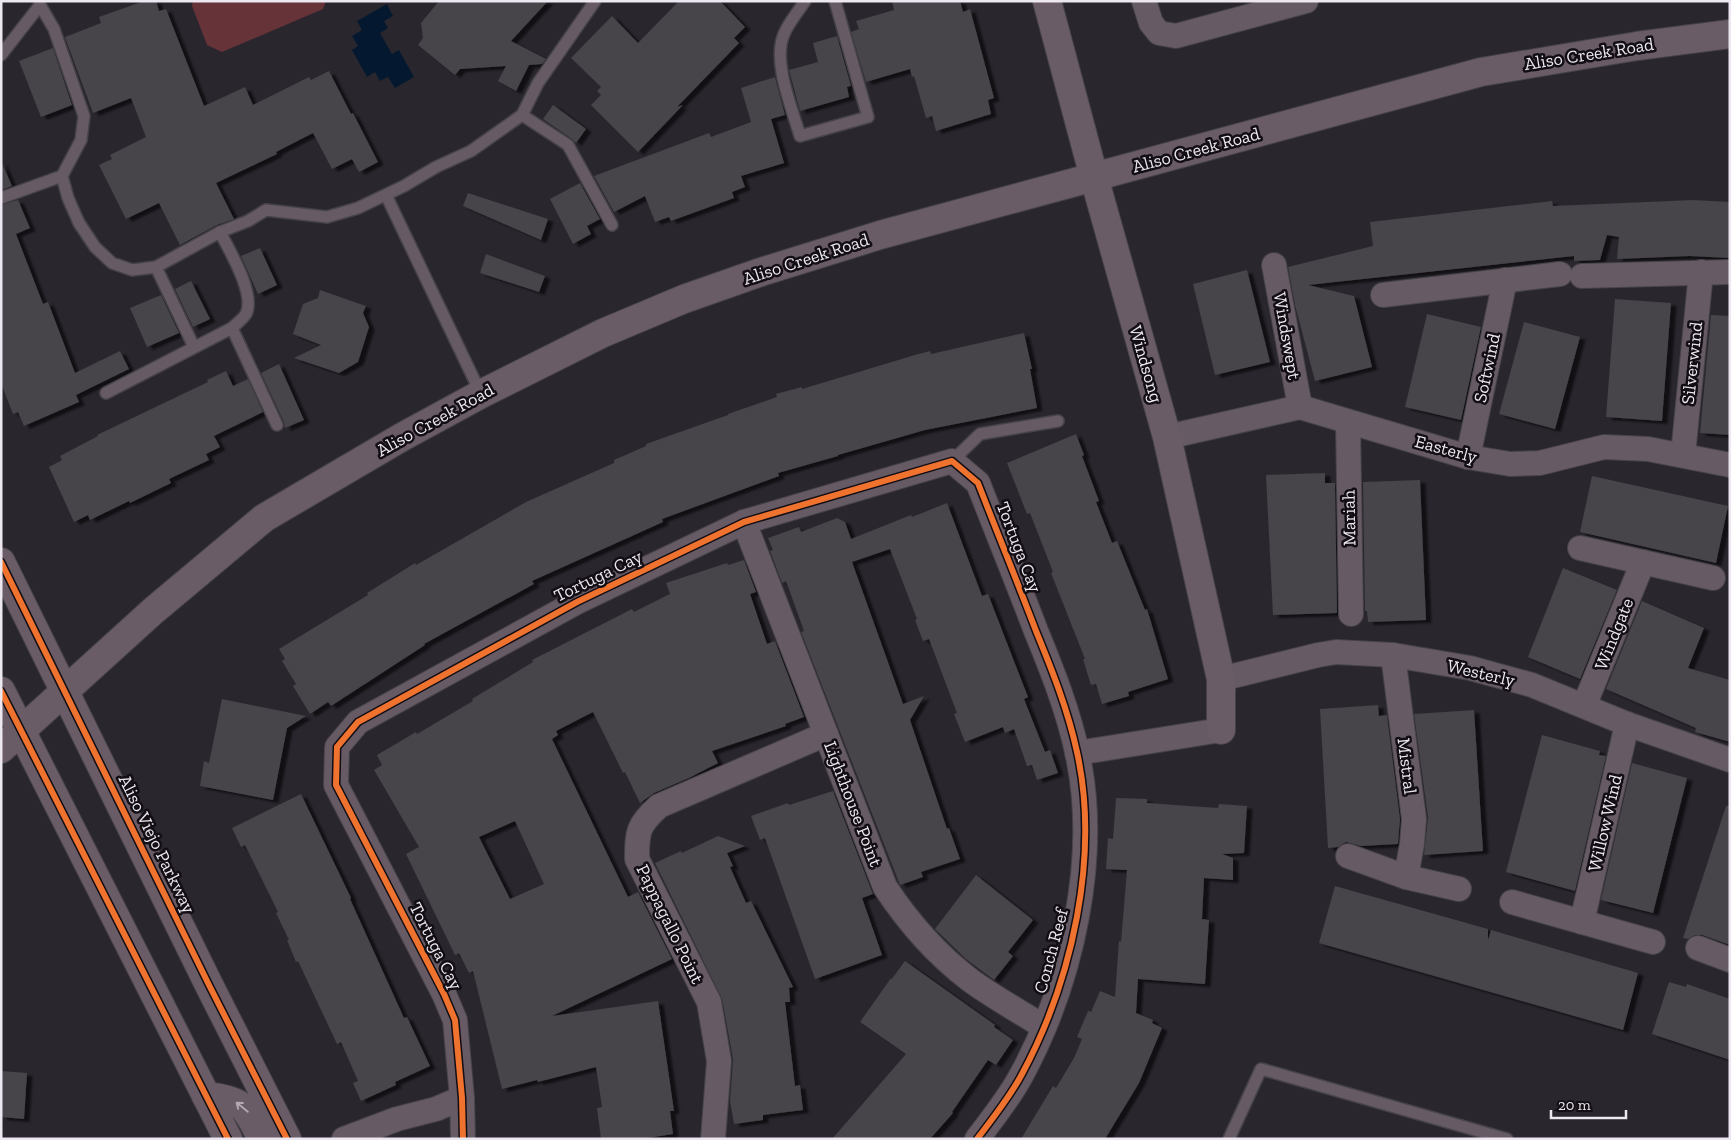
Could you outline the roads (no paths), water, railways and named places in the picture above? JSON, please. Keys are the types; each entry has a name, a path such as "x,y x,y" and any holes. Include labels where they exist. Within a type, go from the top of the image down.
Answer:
{"main road":[{"name":"Windsong","path":"1047,1 1166,437 1221,679 1221,730"},
{"name":"Aliso Creek Road","path":"11,740 153,611 264,518 402,437 481,394 603,333 684,299 761,272 880,235 1481,72 1637,46 1730,34"},
{"name":"Aliso Viejo Parkway","path":"1,562 66,691 208,985 287,1139"},
{"path":"1,691 11,740 228,1139"},
{"path":"206,1096 227,1099 242,1106 251,1116 262,1139"}],"street":[{"path":"1146,4 1151,23 1159,33 1176,36 1306,1"},
{"name":"Windswept","path":"1274,265 1300,406"},
{"name":"Silverwind","path":"1683,455 1701,272"},
{"path":"1383,295 1505,280 1571,275 1730,272"},
{"name":"Softwind","path":"1468,457 1505,280"},
{"path":"1166,437 1300,406"},
{"name":"Easterly","path":"1300,406 1468,457 1510,464 1540,463 1604,447 1648,449 1730,465"},
{"name":"Mariah","path":"1348,422 1351,614"},
{"name":"Tortuga Cay","path":"462,1098 456,1020 336,785 337,747 358,722 577,602 744,522 952,461 978,483 1060,692 1078,753"},
{"name":"Lighthouse Point","path":"744,522 885,887 902,913 942,957 970,980 1044,1027"},
{"path":"1580,548 1713,578"},
{"name":"Windgate","path":"1584,706 1643,562"},
{"name":"Westerly","path":"1221,679 1318,654 1336,652 1393,654 1470,668 1532,685 1627,724 1730,760"},
{"name":"Mistral","path":"1393,654 1414,819 1406,877"},
{"name":"Willow Wind","path":"1582,922 1627,724"},
{"path":"1078,753 1221,730"},
{"name":"Pappagallo Point","path":"713,1139 719,1061 709,1002 637,859 637,837 644,820 659,806 826,734"},
{"name":"Conch Reef","path":"977,1139 1001,1108 1022,1074 1044,1027 1064,972 1084,882 1085,814 1078,753"},
{"path":"1348,856 1406,877 1459,889"},
{"path":"1512,902 1653,942"},
{"path":"1698,948 1730,960"},
{"path":"344,1139 397,1119 436,1109 462,1098 463,1139"}],"lane":[{"path":"62,176 68,198 79,223 95,247 112,263 132,270 156,267 220,232 248,221 266,210 327,217 358,208 471,151 522,115 538,83 595,1"},
{"path":"805,1 784,33 779,51 780,67 800,136 868,117 835,1"},
{"path":"1,55 40,5 54,29 84,116 81,140 62,176 1,198"},
{"path":"522,115 568,145 612,225"},
{"path":"386,195 481,394"},
{"path":"106,393 232,328 246,314 248,297 242,275 220,232"},
{"path":"156,267 194,347"},
{"path":"232,328 277,425"},
{"path":"952,461 980,434 1058,421"},
{"path":"1229,1139 1261,1069 1507,1139"}],"water":[{"path":"387,4 393,16 384,21 388,28 380,33 392,54 399,50 414,77 395,88 388,77 380,81 375,72 367,77 352,50 358,46 352,36 362,30 357,21"}]}
